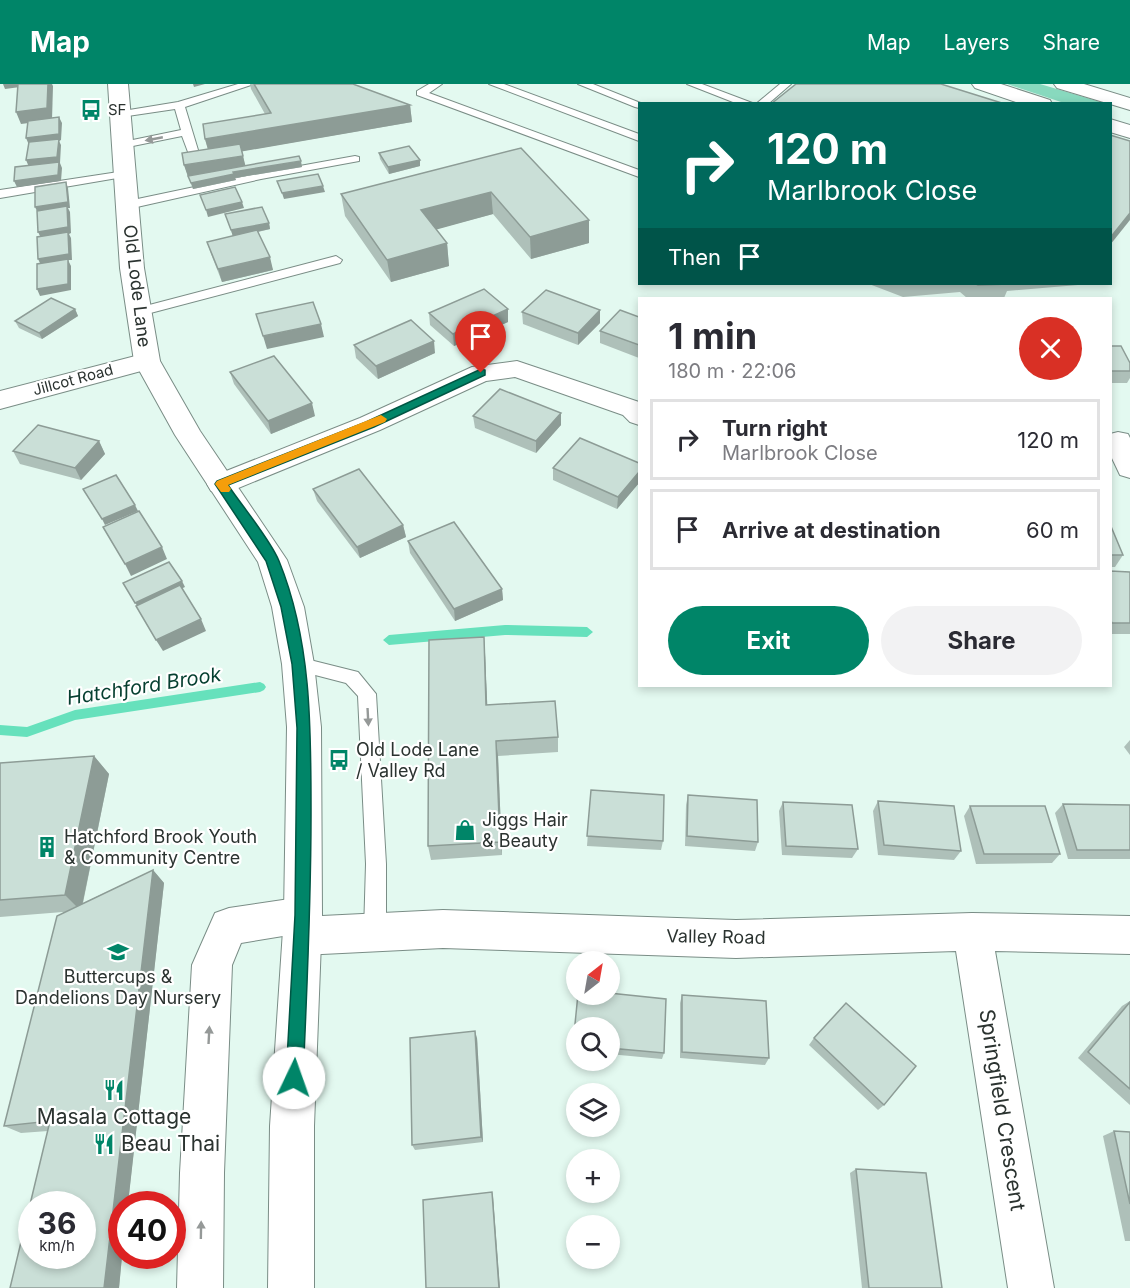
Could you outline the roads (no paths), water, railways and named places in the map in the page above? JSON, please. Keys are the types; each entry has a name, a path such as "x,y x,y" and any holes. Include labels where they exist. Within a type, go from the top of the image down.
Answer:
{"main road":[{"name":"Old Lode Lane","path":"118,84 132,268 147,361 189,435 272,560 288,607 298,664 304,728 303,926 292,1126 291,1288"},
{"path":"982,84 1037,102"},
{"path":"1064,84 1130,104"},
{"path":"1112,126 1130,132"},
{"name":"Jillcot Road","path":"0,400 147,361"},
{"path":"221,484 370,424 481,373 517,369 632,409 638,415"},
{"path":"1118,441 1130,468"},
{"path":"200,1288 202,1173 212,965 229,926 303,926"},
{"name":"Valley Road","path":"303,926 375,932 443,928 736,939 972,932 1130,935"},
{"name":"Springfield Crescent","path":"972,932 1031,1288"}],"lane":[{"path":"121,114 178,105 249,84"},
{"path":"437,84 421,93 638,174"},
{"path":"494,84 638,138"},
{"path":"583,84 638,105"},
{"path":"764,102 786,84"},
{"path":"699,85 745,102"},
{"path":"178,105 192,150"},
{"path":"123,145 186,132"},
{"path":"128,205 261,176 355,159"},
{"path":"0,194 125,174"},
{"path":"139,312 336,260"},
{"path":"298,664 352,677 367,694 376,864 375,932"}],"waterway":[{"name":"Hatchford Brook","path":"389,640 505,630 587,632"},
{"name":"Hatchford Brook","path":"0,730 27,732 75,715 260,687"}],"place":[{"name":"SF","path":"91,110"},
{"name":"Old Lode Lane / Valley Rd","path":"339,760"},
{"name":"Jiggs Hair & Beauty","path":"465,830"},
{"name":"Hatchford Brook Youth & Community Centre","path":"47,847"},
{"name":"Buttercups & Dandelions Day Nursery","path":"118,952"},
{"name":"Masala Cottage","path":"114,1090"},
{"name":"Beau Thai","path":"104,1144"}]}
